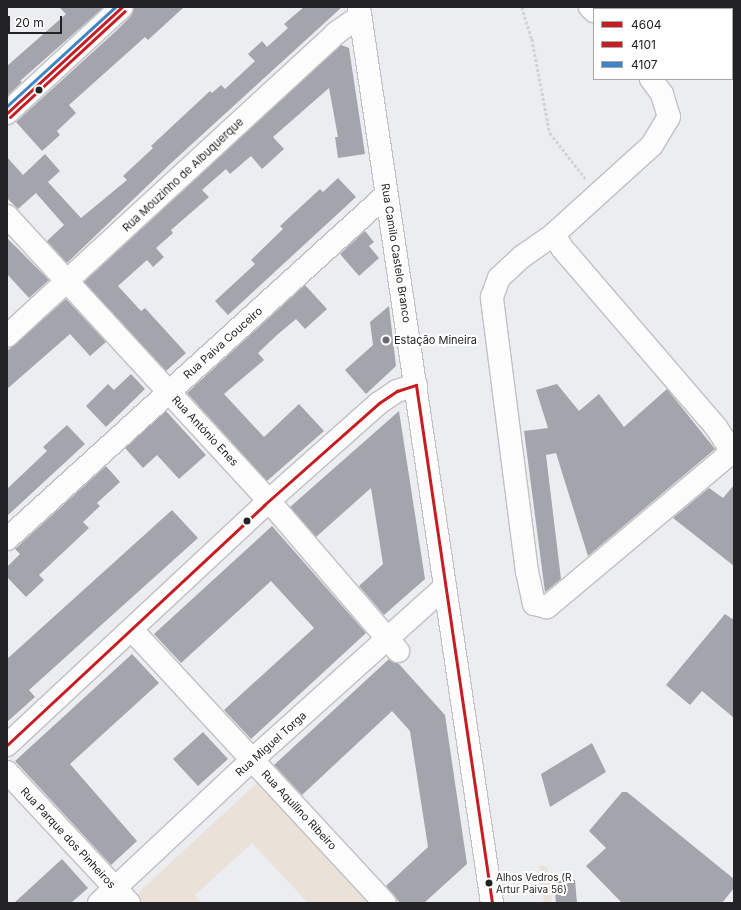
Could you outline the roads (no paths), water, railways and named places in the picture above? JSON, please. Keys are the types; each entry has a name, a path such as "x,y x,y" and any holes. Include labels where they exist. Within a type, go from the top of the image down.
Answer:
{"street":[{"path":"7,113 122,7"},
{"name":"Rua Camilo Castelo Branco","path":"360,12 492,903"},
{"name":"Rua Mouzinho de Albuquerque","path":"7,336 360,12"},
{"path":"554,234 562,248 716,427 729,448 726,457 547,607 534,604 528,572 492,297 499,278 523,256 554,234 652,145 669,117 662,94 651,80"},
{"name":"Rua Paiva Couceiro","path":"7,539 386,195"},
{"name":"Rua António Enes","path":"7,216 269,501 393,644"},
{"path":"7,745 269,501 389,395 416,385"},
{"name":"Rua Miguel Torga","path":"98,903 122,895 252,760 393,644 445,587"},
{"name":"Rua Aquilino Ribeiro","path":"132,630 385,903"},
{"name":"Rua Parque dos Pinheiros","path":"7,772 122,895"}],"place":[{"name":"Estação Mineira","path":"386,340"},
{"name":"Alhos Vedros (R Artur Paiva 56)","path":"489,883"}]}
